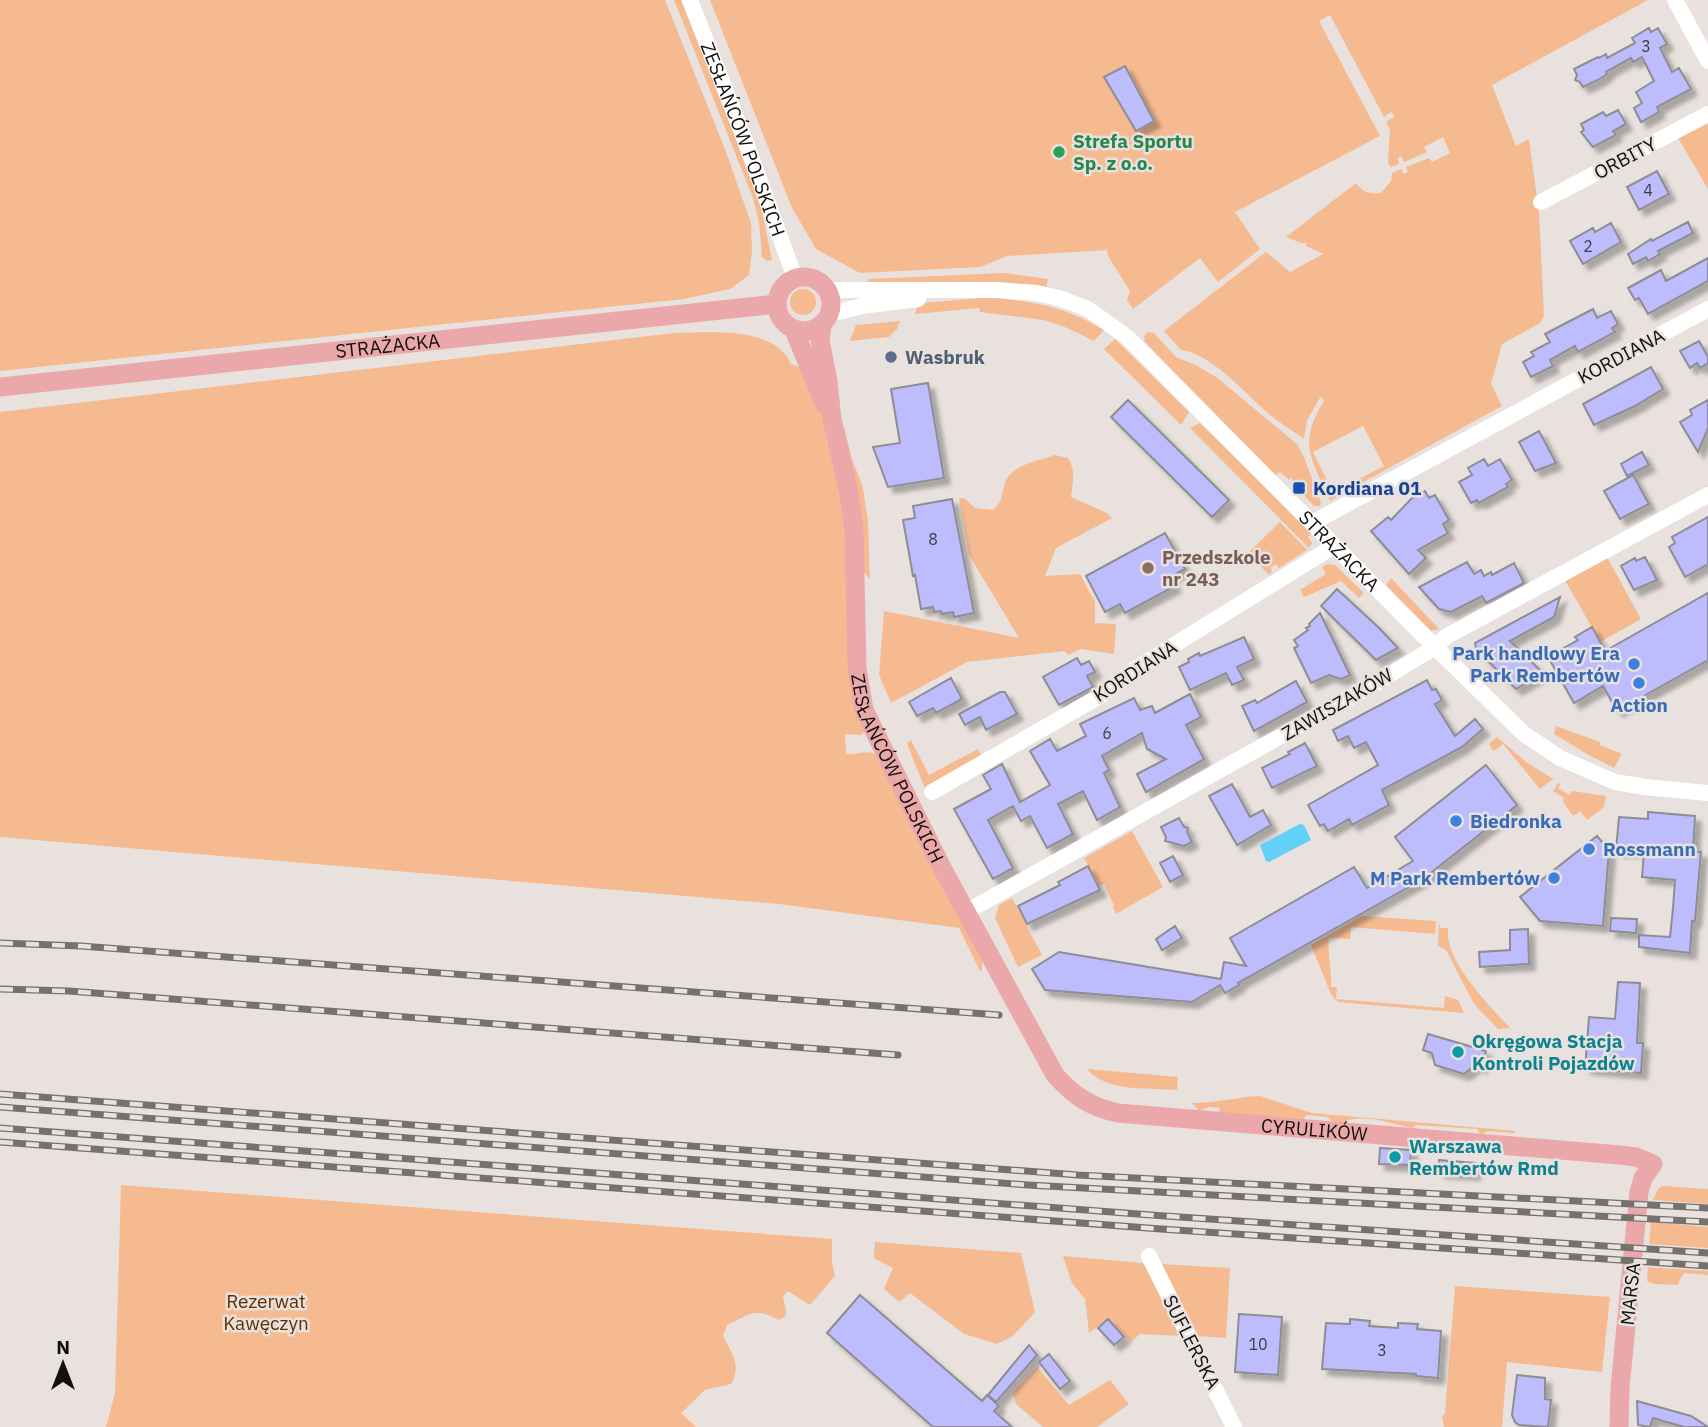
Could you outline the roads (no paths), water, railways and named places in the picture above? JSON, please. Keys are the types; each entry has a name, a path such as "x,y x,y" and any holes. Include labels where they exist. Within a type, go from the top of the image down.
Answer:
{"main road":[{"path":"795,278 815,278 828,290 832,302 826,319 806,331 794,330 784,322 777,304 783,287 795,278"},
{"name":"STRAŻACKA","path":"0,387 777,304"},
{"name":"ZESŁAŃCÓW POLSKICH","path":"826,319 820,340 832,419 853,520 856,668 864,710 966,912 1034,1038 1055,1075 1064,1085"},
{"name":"ZESŁAŃCÓW POLSKICH","path":"794,330 832,419"},
{"name":"CYRULIKÓW","path":"1064,1085 1088,1105 1118,1114 1620,1155 1636,1157 1653,1164"},
{"name":"MARSA","path":"1619,1427 1620,1388 1639,1192 1643,1178 1653,1164"}],"street":[{"name":"ZESŁAŃCÓW POLSKICH","path":"690,0 795,278"},
{"path":"1675,0 1708,61"},
{"name":"ORBITY","path":"1541,202 1708,114"},
{"name":"STRAŻACKA","path":"828,290 1037,293 1088,309 1127,337 1524,734 1560,758 1589,772 1625,784 1708,793"},
{"name":"STRAŻACKA","path":"826,319 862,306 983,291"},
{"name":"KORDIANA","path":"1312,523 1708,309"},
{"name":"ZAWISZAKÓW","path":"966,912 1435,647 1447,636 1708,495"},
{"name":"KORDIANA","path":"932,792 1100,696 1145,663 1334,546"},
{"name":"SUFLERSKA","path":"1149,1256 1234,1427"}],"water":[{"path":"1300,824 1304,825 1311,840 1269,862 1266,861 1260,845"}],"railway":[{"path":"0,943 81,946 999,1015"},
{"path":"0,989 69,991 898,1055"},
{"path":"0,1094 1078,1175 1708,1208"},
{"path":"0,1107 1028,1185 1708,1222"},
{"path":"0,1128 1165,1216 1708,1253"},
{"path":"0,1142 1161,1229 1708,1266"}],"place":[{"name":"Strefa Sportu Sp. z o.o.","path":"1059,152"},
{"name":"Wasbruk","path":"891,357"},
{"name":"Kordiana 01","path":"1299,488"},
{"name":"Przedszkole nr 243","path":"1148,568"},
{"name":"Park handlowy Era Park Rembertów","path":"1634,664"},
{"name":"Action","path":"1639,683"},
{"name":"Biedronka","path":"1456,821"},
{"name":"Rossmann","path":"1589,849"},
{"name":"M Park Rembertów","path":"1554,878"},
{"name":"Okręgowa Stacja Kontroli Pojazdów","path":"1458,1052"},
{"name":"Warszawa Rembertów Rmd","path":"1395,1157"}],"park label":[{"name":"Rezerwat Kawęczyn","path":"266,1312"}]}
